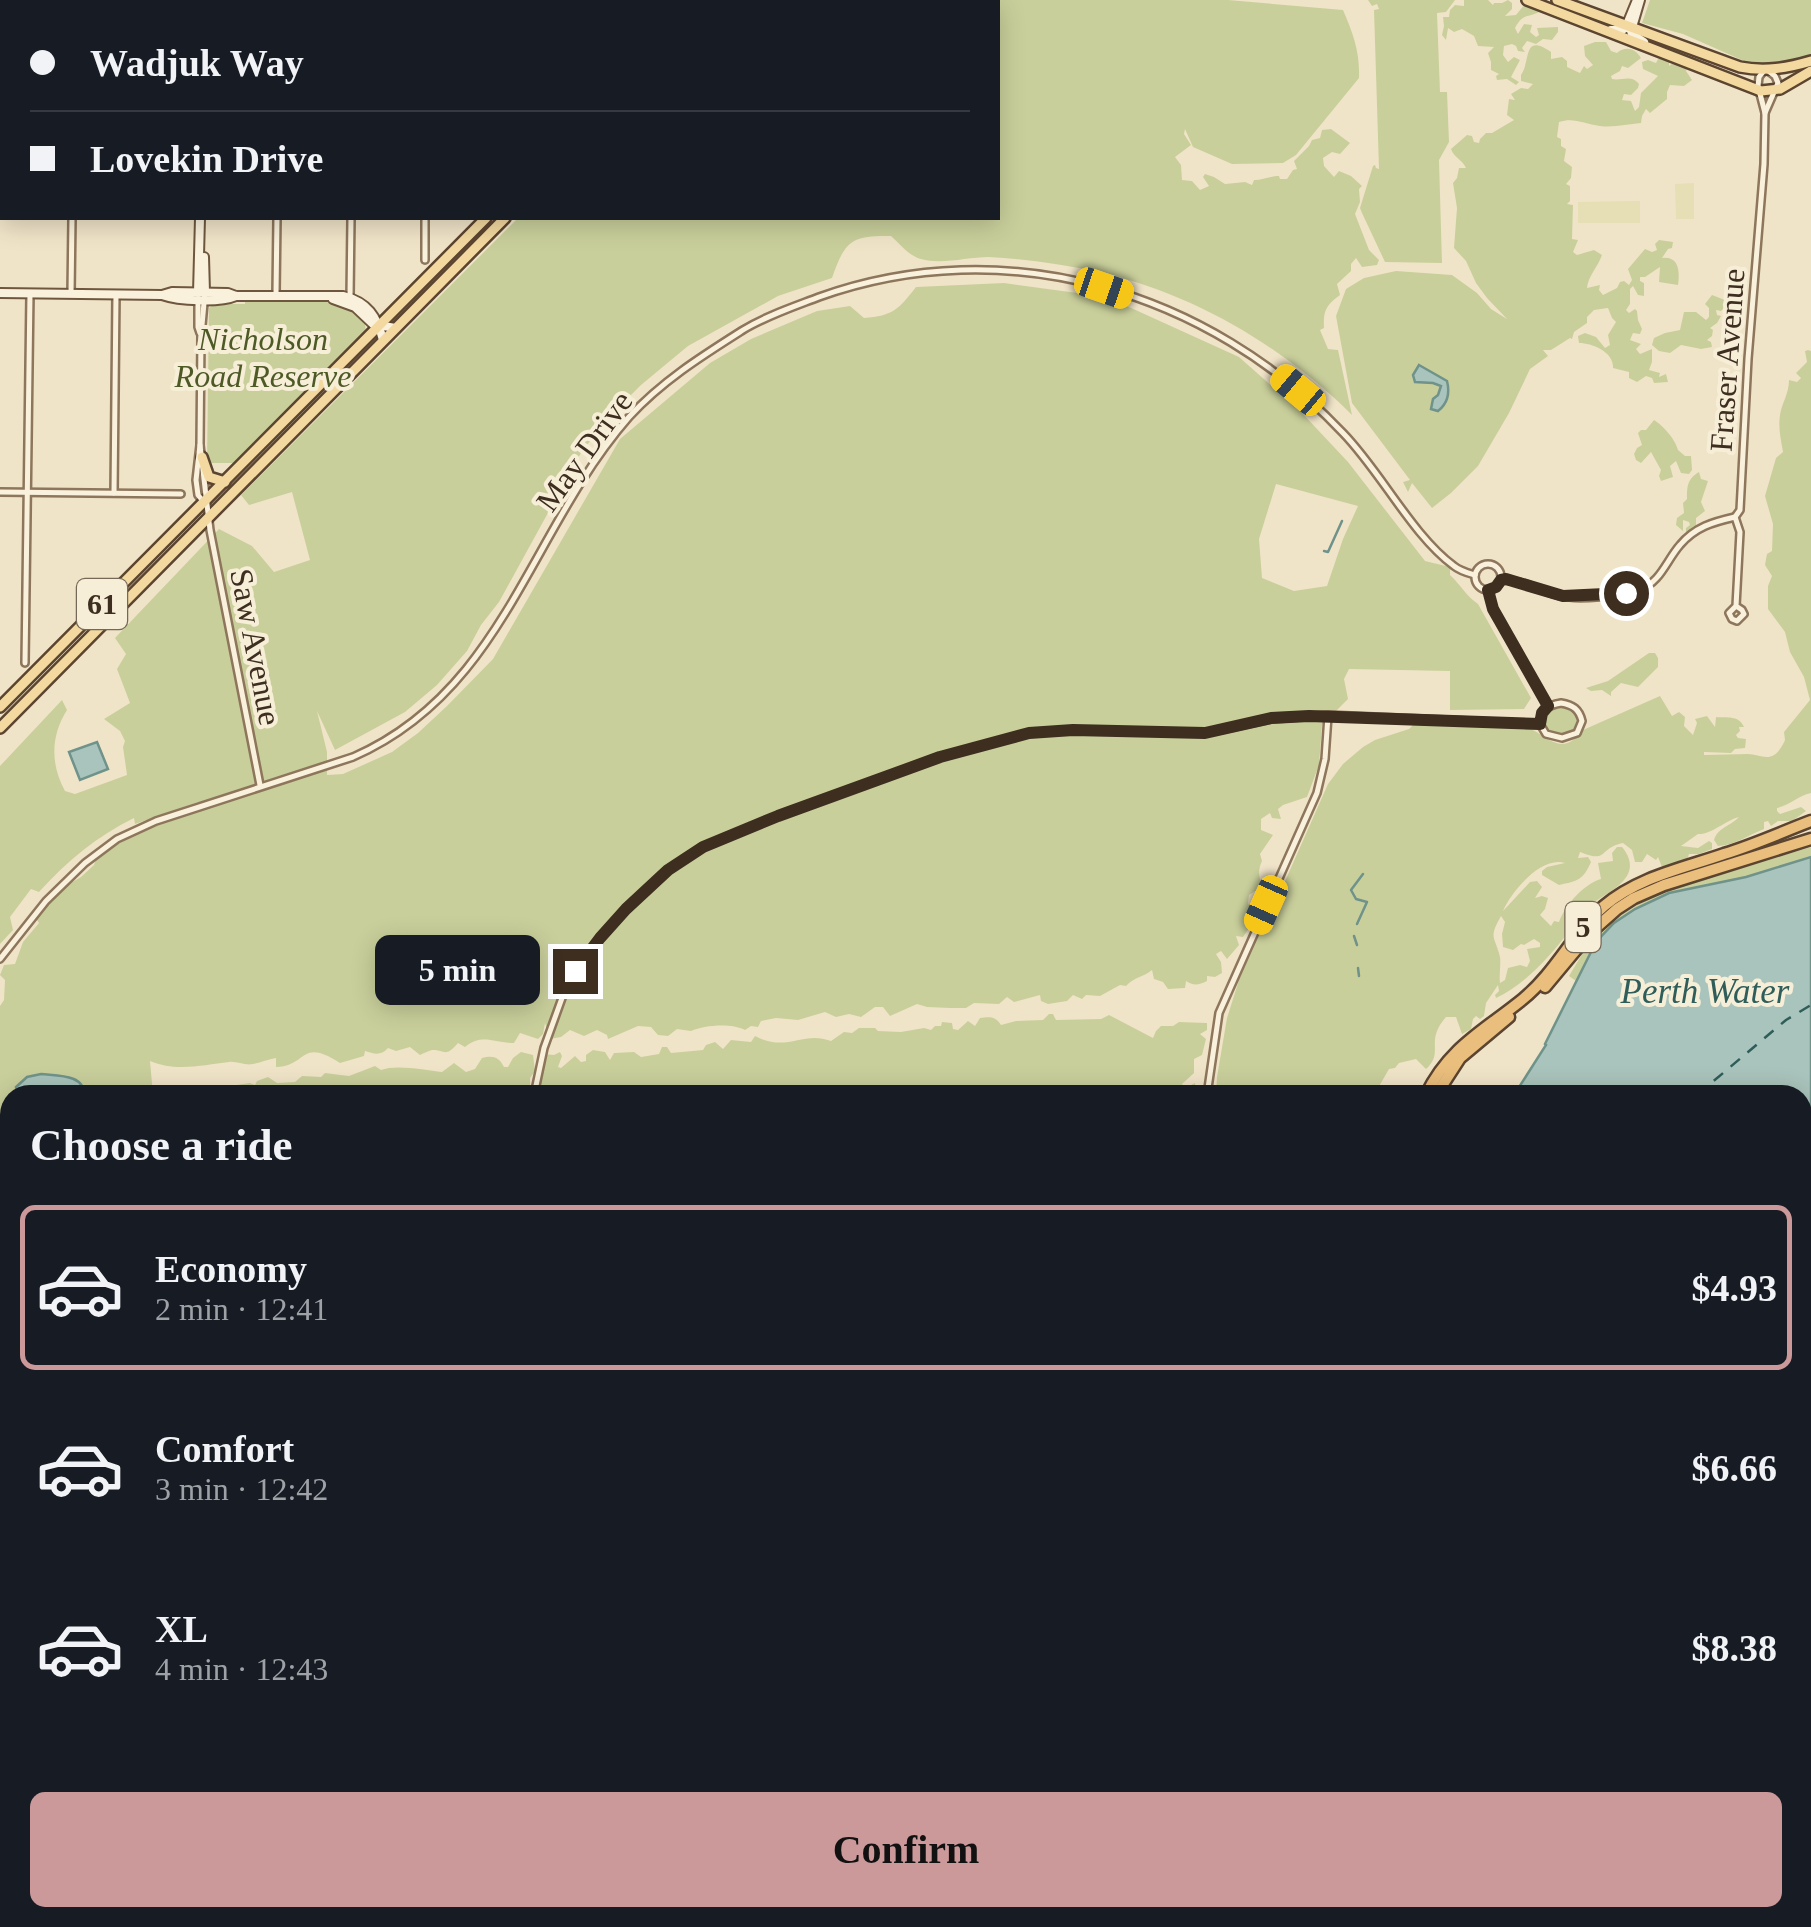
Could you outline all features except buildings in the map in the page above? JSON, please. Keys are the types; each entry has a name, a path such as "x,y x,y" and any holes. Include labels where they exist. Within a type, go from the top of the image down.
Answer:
{"highway":[{"name":"5","path":"1431,1085 1462,1045 1536,987 1578,933 1618,896 1646,881 1811,821"},
{"name":"5","path":"1442,1085 1460,1058 1540,992 1590,932 1617,909 1664,885 1811,840"}],"main road":[{"path":"1527,0 1759,90 1776,90 1805,79 1810,65 1766,70 1733,66 1557,0"},
{"path":"1638,0 1629,26 1632,34 1652,47"},
{"path":"1602,28 1617,30 1629,26"},
{"path":"201,296 202,220"},
{"name":"61","path":"0,707 484,220"},
{"name":"61","path":"0,728 503,220"},
{"path":"0,293 228,293 350,298 378,319 383,340"},
{"path":"324,297 351,305 373,324 395,328"},
{"path":"202,457 208,477 225,482"}],"street":[{"path":"1759,90 1758,80 1766,70 1777,78 1776,90"},
{"name":"Fraser Avenue","path":"1759,90 1766,114"},
{"name":"Fraser Avenue","path":"1736,606 1740,532 1734,518 1740,510 1766,114 1776,90"},
{"path":"71,294 72,220"},
{"path":"276,296 277,220"},
{"path":"350,298 351,220"},
{"path":"424,260 425,220"},
{"name":"May Drive","path":"0,959 46,902 117,839 156,821 371,749 421,716 459,680 486,644 594,463 629,418 674,376 750,326 846,288 908,274 980,270 1054,276 1169,310 1270,366 1315,404 1367,460 1434,546 1454,567 1475,574"},
{"path":"25,663 30,293"},
{"path":"114,494 116,294"},
{"path":"201,296 197,488 199,497 206,502"},
{"path":"200,445 206,502"},
{"path":"0,492 181,494"},
{"name":"Saw Avenue","path":"206,502 260,786"},
{"path":"1501,580 1563,596 1635,592 1655,580 1690,534 1708,524 1734,518"},
{"path":"1488,563 1497,566 1501,580 1488,590 1480,587 1475,574 1488,563"},
{"path":"1488,590 1493,609 1548,706"},
{"path":"1561,703 1574,707 1582,721 1572,736 1557,738 1546,734 1540,724 1548,706 1561,703"},
{"path":"536,1085 544,1048 575,971 626,909 668,870 703,847 940,757 1029,733 1205,733 1271,718 1328,715 1540,724"},
{"path":"1209,1085 1219,1013 1317,794 1326,760 1328,715"}],"shaded area":[{"path":"1694,183 1694,219 1676,219 1675,184"},
{"path":"1640,201 1640,223 1578,223 1578,202"}],"green space":[{"path":"1000,0 1228,0 1343,10 1355,43 1359,78 1296,155 1283,163 1232,164 1193,147 1185,129 1191,145 1175,157 1181,165 1182,180 1192,181 1200,190 1209,186 1205,174 1225,184 1252,185 1254,180 1276,176 1287,179 1297,169 1294,161 1312,140 1320,138 1322,130 1331,129 1350,143 1340,154 1332,152 1323,158 1324,166 1334,177 1339,171 1362,186 1355,214 1369,250 1379,260 1377,265 1362,267 1356,258 1351,271 1337,284 1340,295 1326,309 1324,328 1320,330 1328,349 1338,350 1352,415 1268,346 1172,295 1089,270 989,257 929,261 913,255 891,236 858,239 846,248 832,278 778,296 688,346 615,411 582,451 499,602 467,651 437,685 405,712 335,750 317,711 327,752 327,775 343,774 392,752 418,733 493,659 620,439 710,363 751,339 817,311 850,306 864,318 889,313 916,287 1004,283 1107,297 1239,357 1302,413 1348,462 1425,561 1450,567 1450,575 1478,604 1531,698 1524,709 1450,710 1450,671 1349,669 1344,679 1348,699 1322,725 1319,765 1307,797 1278,809 1281,819 1272,818 1270,813 1261,819 1261,830 1273,835 1260,854 1263,886 1249,895 1255,919 1243,937 1236,936 1239,945 1227,959 1221,951 1216,954 1222,973 1207,976 1207,981 1201,983 1186,981 1185,988 1168,989 1154,979 1152,970 1100,996 1086,995 1082,999 1073,995 1067,1001 1048,1004 1041,1001 1040,995 1014,1002 1007,997 999,1004 974,1003 966,1008 917,1004 890,1016 883,1007 875,1007 861,1017 836,1017 825,1012 798,1020 761,1021 758,1027 745,1030 711,1026 691,1031 677,1029 668,1036 658,1035 651,1027 638,1026 608,1039 597,1030 584,1036 570,1030 550,1039 545,1023 538,1039 520,1033 514,1043 483,1040 465,1047 458,1043 448,1052 432,1050 420,1055 410,1047 396,1051 388,1048 377,1054 365,1051 364,1056 340,1063 311,1053 276,1067 276,1058 250,1064 190,1067 150,1061 152,1085 82,1085 56,1075 37,1075 18,1085 0,1085 0,1006 5,980 0,975 4,965 15,964 23,942 39,923 35,917 106,850 203,809 198,802 135,824 134,818 107,833 71,860 39,892 31,889 10,917 13,930 0,944 0,766 62,700 67,710 54,750 65,791 75,794 127,775 125,741 120,731 104,719 130,703 117,669 126,654 115,638 219,529 252,546 274,572 310,560 292,492 249,505 241,495 516,220 1000,220","holes":["1276,484 1358,506 1327,586 1294,591 1262,578 1259,539"]},
{"path":"1368,0 1455,0 1446,12 1437,13 1440,92 1447,92 1449,142 1439,160 1442,263 1385,262 1360,208 1373,166 1379,169 1374,10 1379,9"},
{"path":"1464,0 1488,0 1493,5 1508,0 1512,9 1505,16 1516,15 1525,4 1539,12 1520,20 1515,28 1518,34 1524,24 1532,25 1530,32 1536,37 1537,28 1558,27 1552,40 1543,39 1536,44 1527,41 1522,48 1525,52 1512,44 1504,46 1503,55 1508,62 1514,57 1520,60 1511,77 1519,82 1516,85 1507,79 1497,80 1499,74 1491,70 1488,53 1494,47 1478,46 1474,36 1462,29 1454,32 1448,28 1446,40 1442,35 1443,17 1449,17 1455,5 1464,6"},
{"path":"1650,0 1811,0 1811,55 1794,61 1751,64 1683,34 1642,23"},
{"path":"1606,42 1617,53 1633,50 1641,58 1611,76 1633,79 1639,84 1622,100 1631,101 1635,111 1641,93 1658,76 1643,69 1642,62 1656,63 1664,58 1669,60 1669,66 1673,63 1687,68 1692,80 1684,86 1670,85 1667,99 1650,113 1646,109 1641,123 1605,126 1564,121 1559,122 1557,137 1566,149 1564,161 1572,167 1566,184 1570,186 1567,204 1573,205 1572,239 1578,240 1573,252 1577,255 1594,250 1602,255 1587,288 1600,285 1603,295 1620,282 1629,285 1632,280 1628,269 1645,249 1657,250 1655,244 1659,240 1673,242 1662,258 1675,262 1678,285 1659,282 1660,267 1640,277 1644,296 1638,295 1633,286 1630,289 1626,310 1637,311 1642,329 1640,334 1633,333 1630,340 1641,344 1636,349 1640,354 1652,349 1649,370 1660,373 1659,377 1666,374 1668,382 1654,383 1646,376 1637,382 1629,378 1629,372 1613,368 1610,357 1601,350 1579,343 1578,336 1585,333 1596,337 1605,348 1610,345 1608,335 1616,322 1608,308 1594,310 1572,339 1543,350 1548,356 1530,369 1478,466 1432,508 1412,483 1408,492 1403,482 1410,480 1352,403 1336,316 1346,289 1364,278 1396,271 1452,275 1507,319 1487,298 1454,248 1457,208 1453,183 1459,168 1466,168 1451,149 1467,135 1479,143 1486,133 1514,120 1507,115 1509,99 1515,100 1511,94 1533,84 1521,81 1531,47 1551,52 1551,59 1562,57 1567,67 1580,73 1584,66 1587,69 1593,65 1585,56 1584,46"},
{"path":"1712,295 1730,302 1721,311 1716,310 1721,316 1710,328 1712,336 1707,340 1712,347 1681,345 1670,353 1652,345 1654,338 1680,330 1684,312 1696,312 1706,320 1709,308 1705,304"},
{"name":"Nicholson Road Reserve","path":"310,300 356,311 364,321 365,334 237,463 207,463 209,308 214,304"},
{"path":"1808,350 1811,793 1777,808 1780,814 1801,807 1806,811 1792,821 1778,821 1771,826 1764,822 1764,829 1718,846 1716,836 1739,817 1698,834 1681,846 1698,848 1709,841 1712,849 1689,854 1687,860 1662,867 1658,857 1656,860 1647,854 1642,862 1635,862 1632,850 1623,843 1600,856 1580,852 1578,858 1588,857 1591,862 1579,879 1571,882 1559,885 1542,875 1547,867 1565,863 1556,862 1537,870 1520,885 1503,911 1530,882 1537,881 1542,887 1535,898 1548,898 1540,915 1551,926 1554,921 1559,922 1582,890 1601,879 1598,863 1613,861 1612,853 1617,847 1622,847 1630,865 1624,881 1587,908 1528,977 1496,998 1498,985 1486,1003 1484,1016 1473,1019 1471,1029 1462,1034 1456,1017 1446,1017 1436,1033 1434,1057 1426,1069 1416,1059 1399,1063 1389,1069 1380,1085 1217,1085 1227,1018 1253,949 1255,933 1265,924 1328,784 1363,747 1409,729 1416,722 1522,726 1559,744 1567,743 1583,730 1660,696 1672,716 1679,712 1685,717 1684,726 1693,735 1695,719 1707,716 1715,727 1716,717 1742,723 1744,727 1739,727 1736,735 1746,739 1745,748 1704,755 1768,757 1779,750 1785,740 1784,732 1810,700 1785,632 1768,609 1772,576 1765,565 1767,554 1772,551 1773,524 1765,496 1776,458 1783,452 1779,420 1789,380 1797,382 1801,378 1796,373 1807,362","holes":["1501,916 1505,922 1503,947 1513,950 1534,939 1540,947 1527,949 1527,967 1508,968 1500,983 1500,957 1494,934"]},
{"path":"1654,420 1668,432 1678,450 1691,456 1689,474 1681,473 1676,461 1670,466 1673,477 1661,481 1661,470 1651,452 1641,463 1636,460 1634,454 1642,445 1638,433"},
{"path":"1699,472 1701,479 1708,481 1701,502 1705,511 1696,518 1696,527 1686,532 1689,522 1683,520 1683,531 1676,525 1677,518 1684,513 1690,480"},
{"path":"1649,653 1655,653 1658,667 1638,687 1621,683 1611,696 1586,688 1608,681"},
{"path":"1559,707 1575,711 1579,719 1575,730 1562,736 1547,733 1542,724 1546,712"},
{"path":"1811,847 1811,857 1746,877 1669,893 1614,923 1596,942 1576,981 1569,976 1587,946 1609,923 1653,895"},
{"path":"1049,1014 1056,1020 1101,1019 1109,1015 1153,1038 1161,1026 1179,1022 1207,1023 1207,1030 1200,1034 1206,1039 1202,1055 1194,1059 1194,1073 1183,1085 538,1085 544,1054 560,1052 561,1068 575,1056 586,1061 586,1055 593,1050 605,1052 610,1060 614,1053 634,1052 641,1057 659,1054 662,1047 671,1053 703,1050 715,1042 723,1049 731,1040 751,1042 755,1036 776,1042 812,1038 831,1041 859,1028 931,1030 942,1022 952,1023 953,1029 958,1030 968,1021 975,1026 980,1018 992,1018 1001,1025 1043,1020"},
{"path":"521,1052 533,1055 535,1071 530,1085 255,1085 268,1077 277,1083 295,1082 302,1076 321,1077 325,1073 349,1076 375,1066 381,1070 402,1067 442,1072 454,1063 466,1072 475,1069 482,1058 498,1059 508,1067"}],"water":[{"path":"1419,365 1447,381 1447,398 1438,411 1431,409 1441,386 1415,382 1413,375"},
{"path":"97,742 108,769 80,780 69,752"},
{"name":"Perth Water","path":"1811,857 1811,1085 1520,1085 1546,1045 1596,942 1614,923 1669,893 1746,877"},
{"path":"62,1076 81,1085 18,1085 27,1077"}],"waterway":[{"path":"1324,551 1328,552 1342,521"},
{"path":"1357,924 1367,902 1356,899 1351,890 1363,874"},
{"path":"1354,936 1357,945"},
{"path":"1358,968 1359,976"}],"ferry route":[{"path":"1709,1085 1786,1020 1811,1005"}],"route":[{"path":"575,971 626,909 668,870 703,847 964,749 1029,733 1205,733 1271,718 1328,715 1540,724 1548,706 1493,609 1488,590 1506,579 1563,596 1626,593"}]}
